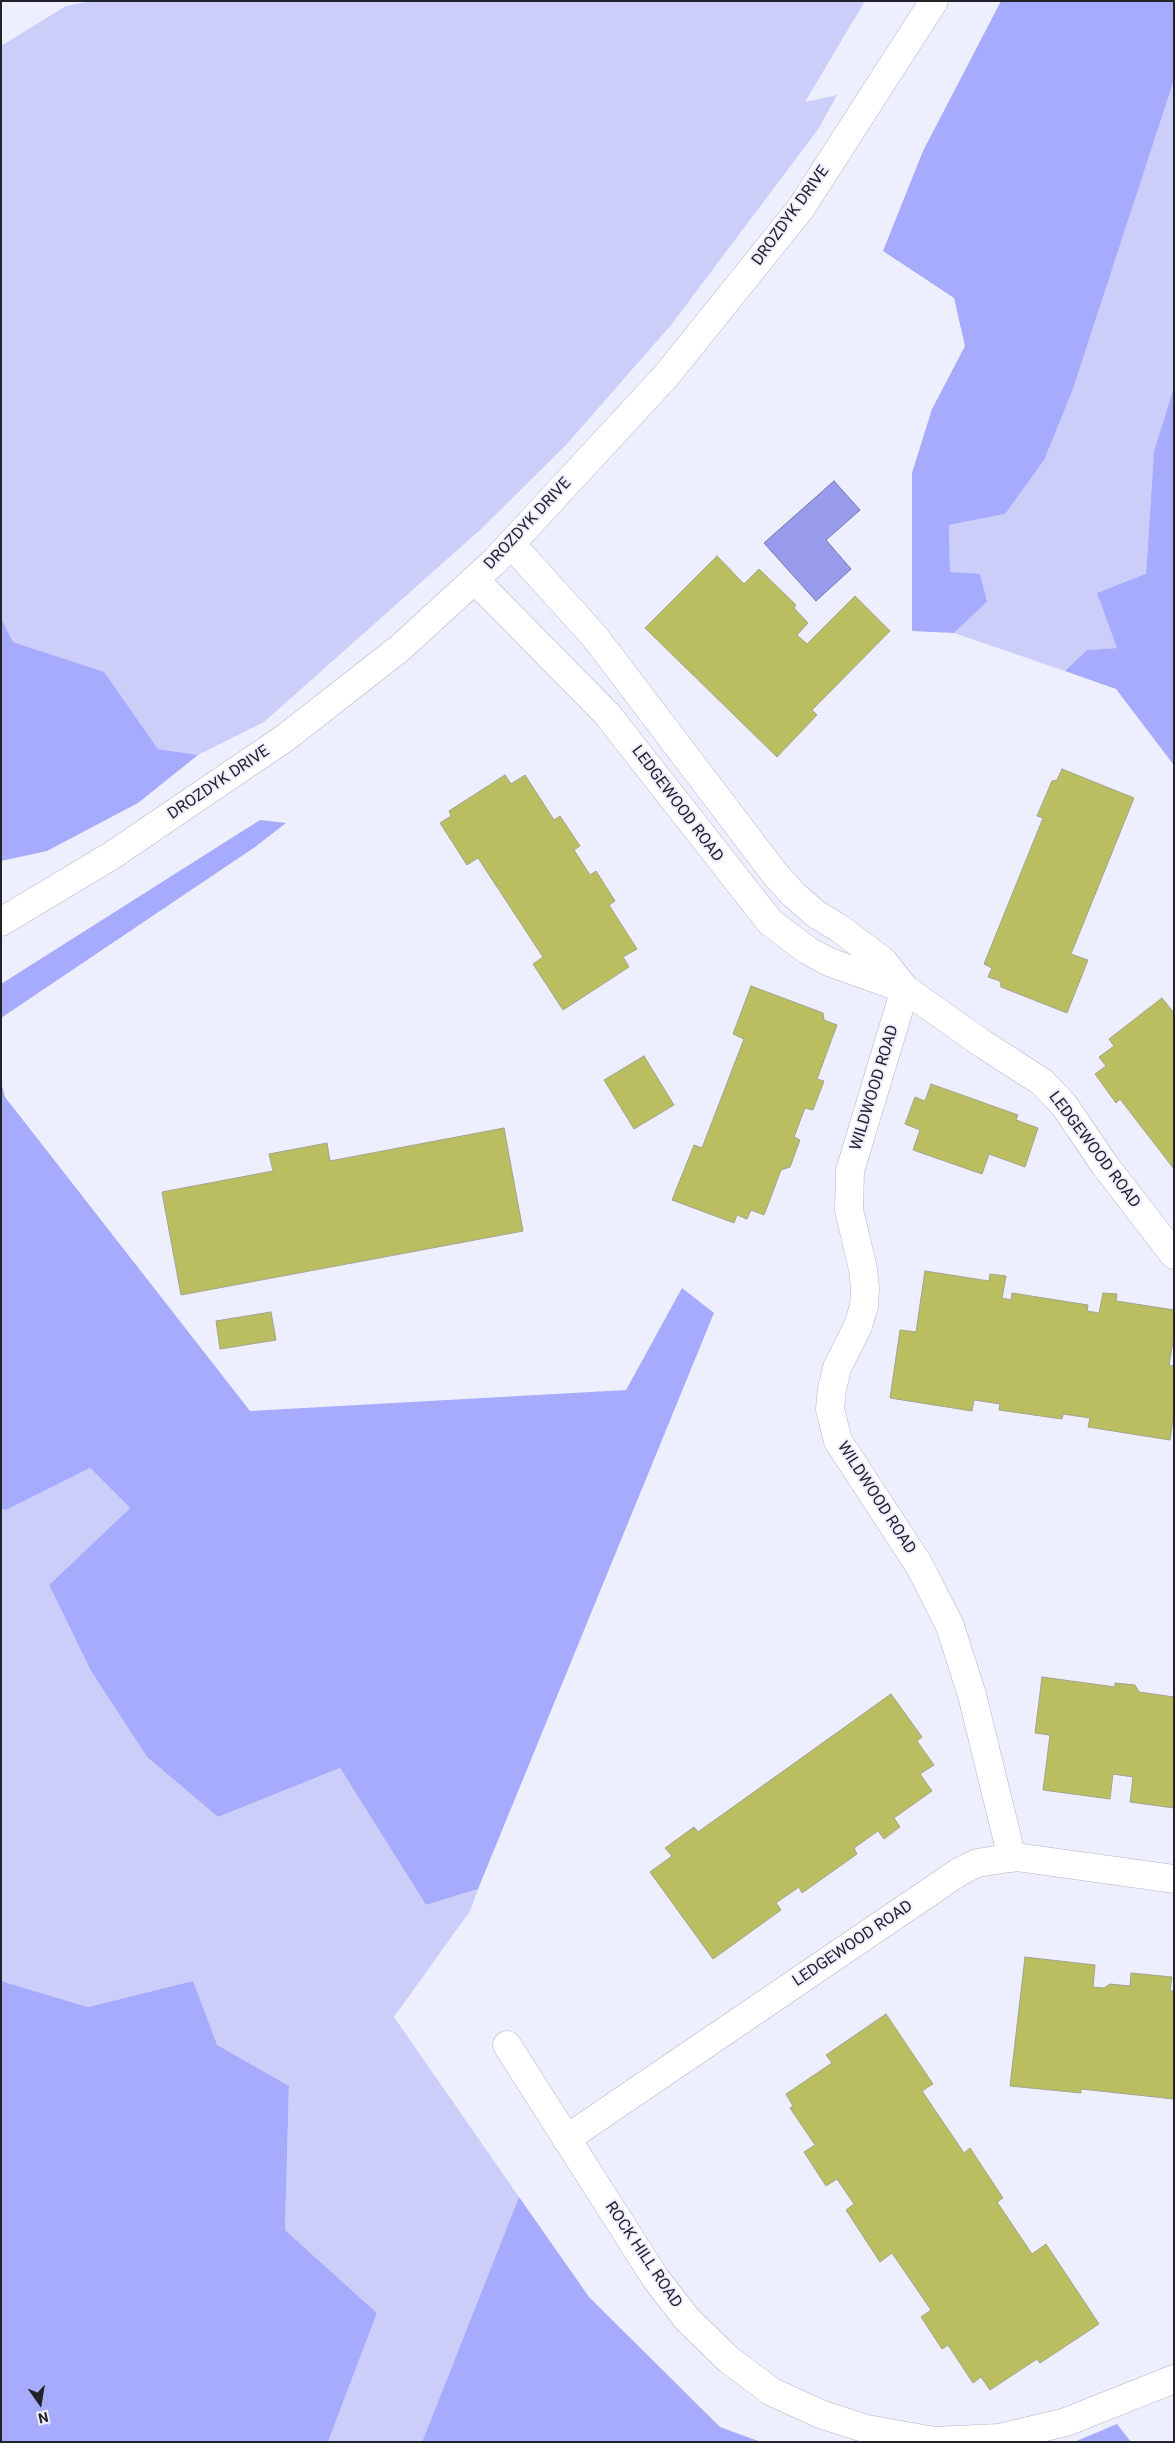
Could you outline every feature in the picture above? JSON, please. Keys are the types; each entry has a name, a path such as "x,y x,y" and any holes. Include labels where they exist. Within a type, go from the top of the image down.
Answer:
{"street":[{"name":"DROZDYK DRIVE","path":"1,922 111,856 276,745 400,648 511,544 666,376 801,208 934,1"},
{"name":"LEDGEWOOD ROAD","path":"511,544 590,632 775,874 794,895 816,914 839,928 884,962 905,989"},
{"name":"LEDGEWOOD ROAD","path":"474,580 607,714 770,922 807,950 829,962 905,989 983,1044 1042,1082 1054,1093 1075,1120 1104,1164 1174,1255"},
{"name":"WILDWOOD ROAD","path":"905,989 850,1171 849,1210 862,1268 865,1289 864,1306 858,1326 837,1368 832,1388 830,1409 838,1441 919,1564 950,1626 972,1695 1012,1858"},
{"name":"LEDGEWOOD ROAD","path":"566,2138 959,1872 978,1863 1012,1858 1174,1879"},
{"name":"ROCK HILL ROAD","path":"507,2045 656,2279 687,2319 728,2359 772,2392 823,2415 867,2429 934,2441 999,2438 1066,2422 1171,2380"}],"shaded area":[{"path":"91,1 865,1 805,102 837,95 819,128 671,325 566,445 481,529 264,722 198,755 158,749 104,673 13,642 1,618 1,46 66,6"},
{"path":"1001,1 1174,1 1174,80 1073,389 1044,460 1005,514 949,525 950,572 980,574 987,602 954,633 912,631 912,473 932,409 965,346 954,298 883,251 923,151"},
{"path":"1174,80 1174,387 1154,451 1146,574 1117,648 1087,650 1065,671 954,633 987,602 950,572 949,525 1005,514 1073,389"},
{"path":"1174,387 1174,770 1173,764 1116,689 1065,671 1087,650 1117,648 1097,593 1146,574 1154,451"},
{"path":"834,481 860,510 826,540 851,569 816,601 764,543"},
{"path":"1,618 13,642 104,672 158,749 198,755 138,803 47,851 1,861"},
{"path":"260,820 286,823 255,847 1,1018 1,984"},
{"path":"1,1082 5,1097 250,1411 626,1390 682,1288 714,1313 478,1889 426,1905 340,1768 218,1817 147,1757 91,1671 49,1585 130,1508 90,1468 6,1510 1,1509"},
{"path":"90,1468 130,1508 49,1585 91,1671 147,1757 218,1817 340,1768 426,1905 478,1889 470,1911 394,2017 519,2197 422,2442 328,2442 377,2313 285,2230 289,2086 216,2045 193,1981 88,2007 1,1981 1,1509 6,1510"},
{"path":"1,1981 88,2007 193,1981 217,2045 289,2086 285,2230 377,2313 328,2442 1,2442"},
{"path":"519,2197 589,2297 720,2427 761,2442 422,2442"},
{"path":"1117,2424 1131,2442 1074,2442"}],"building":[{"path":"717,556 744,584 759,569 796,605 794,608 808,623 797,635 807,644 855,596 890,631 812,710 817,715 777,757 645,628"},
{"path":"1062,769 1134,798 1071,954 1088,960 1067,1013 1001,987 1000,981 988,977 992,968 984,964 1043,818 1037,816 1052,781 1057,780"},
{"path":"505,775 511,784 525,775 554,820 560,816 580,846 574,850 590,875 596,871 615,901 609,905 637,949 623,957 629,967 563,1010 533,964 543,957 478,858 467,865 440,823 451,816 449,811"},
{"path":"751,986 823,1013 824,1020 837,1025 817,1079 824,1081 813,1110 805,1108 794,1137 800,1140 790,1167 781,1170 764,1215 751,1210 747,1219 737,1215 734,1223 672,1200 694,1145 702,1148 744,1039 733,1034"},
{"path":"1162,998 1174,1013 1174,1169 1120,1099 1116,1103 1095,1074 1106,1066 1099,1057 1114,1046 1109,1039"},
{"path":"644,1056 674,1105 634,1129 604,1080"},
{"path":"931,1084 1018,1115 1016,1120 1038,1128 1025,1167 989,1154 982,1174 913,1150 920,1130 905,1124 915,1097 925,1101"},
{"path":"504,1128 523,1231 181,1295 162,1192 273,1171 269,1154 327,1143 330,1161"},
{"path":"925,1271 989,1281 990,1274 1006,1276 1002,1298 1011,1300 1012,1293 1088,1305 1087,1311 1099,1313 1103,1293 1117,1294 1116,1301 1174,1310 1174,1336 1169,1365 1174,1366 1174,1412 1170,1440 1088,1427 1090,1418 1063,1414 1062,1419 999,1410 1000,1404 974,1400 972,1411 890,1398 900,1330 916,1332"},
{"path":"271,1312 276,1340 220,1349 216,1321"},
{"path":"1042,1677 1115,1687 1115,1683 1135,1685 1139,1692 1174,1697 1174,1808 1130,1802 1133,1777 1113,1774 1110,1799 1043,1790 1050,1735 1035,1733"},
{"path":"891,1694 922,1737 917,1741 934,1765 920,1774 932,1791 894,1818 900,1827 884,1839 878,1831 854,1848 857,1854 802,1893 799,1887 776,1903 781,1910 713,1959 650,1872 672,1856 665,1848 694,1827 698,1832"},
{"path":"1025,1957 1095,1965 1093,1987 1104,1988 1110,1984 1130,1986 1131,1973 1172,1977 1170,1991 1174,1991 1174,2099 1081,2089 1081,2093 1010,2086"},
{"path":"886,2014 933,2084 922,2091 964,2153 970,2148 1003,2198 997,2202 1032,2254 1046,2244 1099,2324 1040,2363 1037,2359 990,2390 981,2377 973,2383 948,2345 942,2349 921,2317 931,2310 892,2253 880,2262 846,2210 854,2204 837,2179 826,2186 804,2152 815,2145 790,2108 793,2106 786,2094 832,2063 826,2055"}]}
